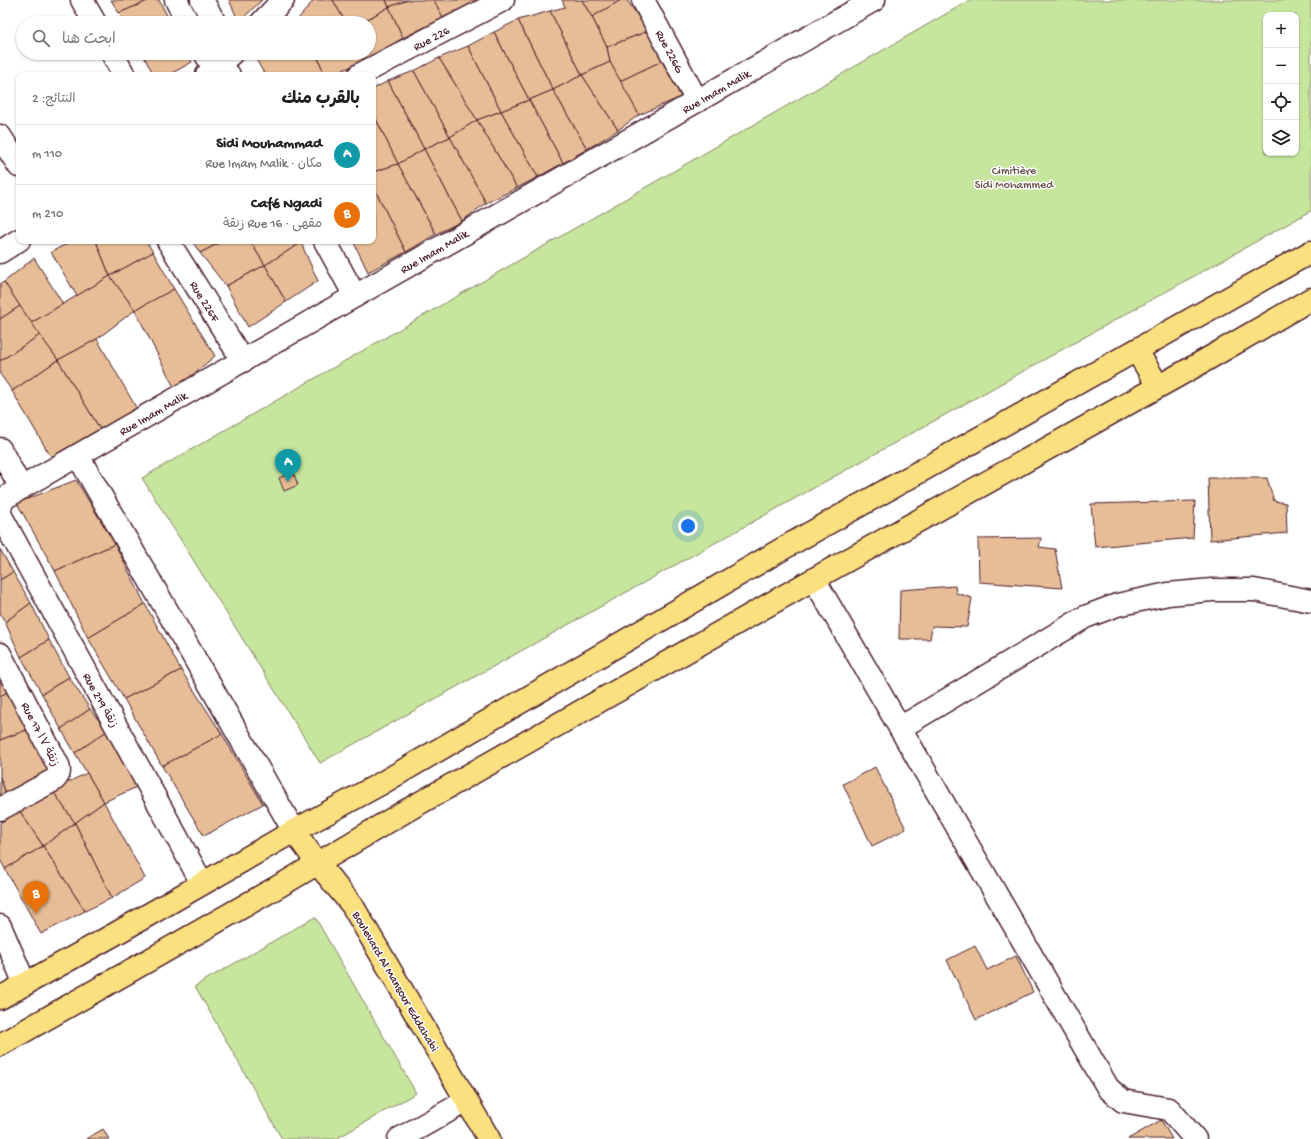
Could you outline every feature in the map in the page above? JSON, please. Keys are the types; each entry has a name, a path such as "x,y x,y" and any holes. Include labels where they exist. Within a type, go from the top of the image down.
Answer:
{"main road":[{"path":"0,998 294,831 382,783 789,545 1311,252"},
{"path":"0,1045 318,864 404,812 814,578 1311,299"},
{"path":"1137,351 1158,386"},
{"name":"Boulevard Al Mansour Eddahabi","path":"294,831 318,864 352,905 489,1139"}],"street":[{"path":"82,0 91,16"},
{"path":"176,0 184,16"},
{"path":"202,0 211,16"},
{"path":"268,16 283,0"},
{"name":"Rue 226","path":"365,72 503,0"},
{"name":"Rue 226G","path":"643,0 698,101"},
{"name":"Rue Imam Malik","path":"0,512 3,499 21,488 874,0"},
{"path":"116,60 122,72"},
{"path":"214,68 223,60"},
{"path":"232,60 234,72"},
{"path":"0,136 16,161"},
{"path":"0,252 16,242"},
{"name":"Rue 226F","path":"170,244 243,361"},
{"path":"327,244 355,296"},
{"path":"1,452 21,488"},
{"path":"78,456 294,831"},
{"name":"Rue 219 زنقة","path":"0,512 202,883"},
{"path":"814,578 1108,1088 1123,1101 1169,1109 1195,1139"},
{"path":"900,728 1085,617 1116,605 1168,594 1212,590 1254,590 1311,602"},
{"name":"Rue 17 زنقة ١٧","path":"0,654 60,771 54,780 0,809"},
{"path":"0,926 25,984"},
{"path":"399,1139 466,1101"}],"green space":[{"name":"Cimitière Sidi Mohammed","path":"970,0 1311,0 1311,211 320,763 142,478"},
{"path":"315,917 416,1093 336,1139 282,1139 195,986"}],"building":[{"path":"111,0 150,0 119,13"},
{"path":"150,0 159,0 167,16 121,16 119,13"},
{"path":"229,0 262,0 245,16 236,16"},
{"path":"314,0 333,0 342,16 301,16"},
{"path":"333,0 386,0 389,7 373,16 342,16"},
{"path":"386,0 408,0 389,7"},
{"path":"408,0 434,0 443,18 403,38 389,7"},
{"path":"434,0 478,0 443,18"},
{"path":"562,0 582,0 607,47 610,62 582,75 550,11 565,7"},
{"path":"582,0 621,0 592,17"},
{"path":"621,0 627,0 648,31 607,47 592,17"},
{"path":"389,7 403,38 376,55 376,16 373,16"},
{"path":"550,11 582,75 553,90 518,20"},
{"path":"518,20 553,90 529,100 494,32"},
{"path":"648,31 662,61 620,81 610,62 607,47"},
{"path":"494,32 529,100 501,111 468,46"},
{"path":"468,46 501,111 477,120 439,58"},
{"path":"439,58 477,120 450,137 414,71"},
{"path":"146,60 191,60 192,62 174,72 152,72"},
{"path":"256,60 319,60 324,72 263,72"},
{"path":"319,60 363,60 364,62 337,72 324,72"},
{"path":"662,61 681,97 639,115 620,81"},
{"path":"610,62 639,115 618,130 582,75"},
{"path":"414,71 450,137 424,149 388,81"},
{"path":"582,75 618,130 587,149 553,90"},
{"path":"388,81 424,149 398,164 376,119 376,87"},
{"path":"553,90 587,149 563,163 529,100"},
{"path":"529,100 563,163 538,177 501,111"},
{"path":"501,111 538,177 517,188 477,120"},
{"path":"376,119 398,164 376,171"},
{"path":"477,120 517,188 486,203 450,137"},
{"path":"450,137 486,203 462,221 424,149"},
{"path":"424,149 462,221 436,234 398,164"},
{"path":"398,164 436,234 406,252 376,192 376,171"},
{"path":"376,192 406,252 368,272 354,244 376,244"},
{"path":"66,244 97,244 110,276 77,296 51,252"},
{"path":"97,244 148,244 153,252 110,276"},
{"path":"194,244 217,244 200,253"},
{"path":"217,244 252,244 265,265 226,286 200,253"},
{"path":"252,244 299,244 265,265"},
{"path":"301,244 318,281 286,302 265,265"},
{"path":"153,252 174,289 135,310 110,276"},
{"path":"34,258 63,304 31,323 4,282"},
{"path":"265,265 286,302 248,327 226,286"},
{"path":"110,276 135,310 97,339 58,360 31,323"},
{"path":"4,282 20,306 0,319 0,284"},
{"path":"174,289 215,356 175,389 135,310"},
{"path":"20,306 40,335 0,361 0,319"},
{"path":"40,335 58,360 12,391 0,374 0,361"},
{"path":"97,339 137,409 100,429 58,360"},
{"path":"58,360 100,429 51,457 12,391"},
{"path":"293,472 298,485 284,491 279,478"},
{"path":"1208,478 1267,478 1274,501 1286,503 1287,533 1210,540"},
{"path":"76,480 115,544 55,571 17,503"},
{"path":"1195,501 1193,538 1095,547 1091,504"},
{"path":"1041,538 1039,547 1055,549 1062,588 979,582 978,539"},
{"path":"115,544 145,604 88,638 55,571"},
{"path":"0,549 13,572 0,580"},
{"path":"13,572 31,603 5,622 0,613 0,580"},
{"path":"955,586 956,593 972,598 967,627 932,626 930,639 899,639 900,590"},
{"path":"31,603 49,640 21,657 5,622"},
{"path":"145,604 181,670 124,699 88,638"},
{"path":"49,640 69,677 42,694 21,657"},
{"path":"181,670 222,734 162,766 124,699"},
{"path":"0,675 10,691 0,696"},
{"path":"69,677 90,709 61,729 42,694"},
{"path":"10,691 32,728 0,740 0,696"},
{"path":"90,709 107,731 75,753 61,729"},
{"path":"32,728 55,774 8,800 0,777 0,740"},
{"path":"107,731 139,786 104,802 75,753"},
{"path":"222,734 263,804 204,836 162,766"},
{"path":"875,767 906,829 872,846 843,784"},
{"path":"87,773 104,802 75,823 52,790"},
{"path":"0,777 8,800 0,803"},
{"path":"52,790 75,823 43,846 19,810"},
{"path":"104,802 145,878 112,898 75,823"},
{"path":"19,810 43,846 5,869 0,859 0,823"},
{"path":"75,823 112,898 85,911 43,846"},
{"path":"43,846 85,911 41,934 5,869"},
{"path":"975,946 987,970 1016,956 1033,992 976,1020 947,960"},
{"path":"1161,1120 1172,1139 1128,1139"},
{"path":"103,1129 109,1139 86,1139"}],"place":[{"name":"Sidi Mouhammad","path":"288,482"},
{"name":"Café Ngadi","path":"36,914"}]}
